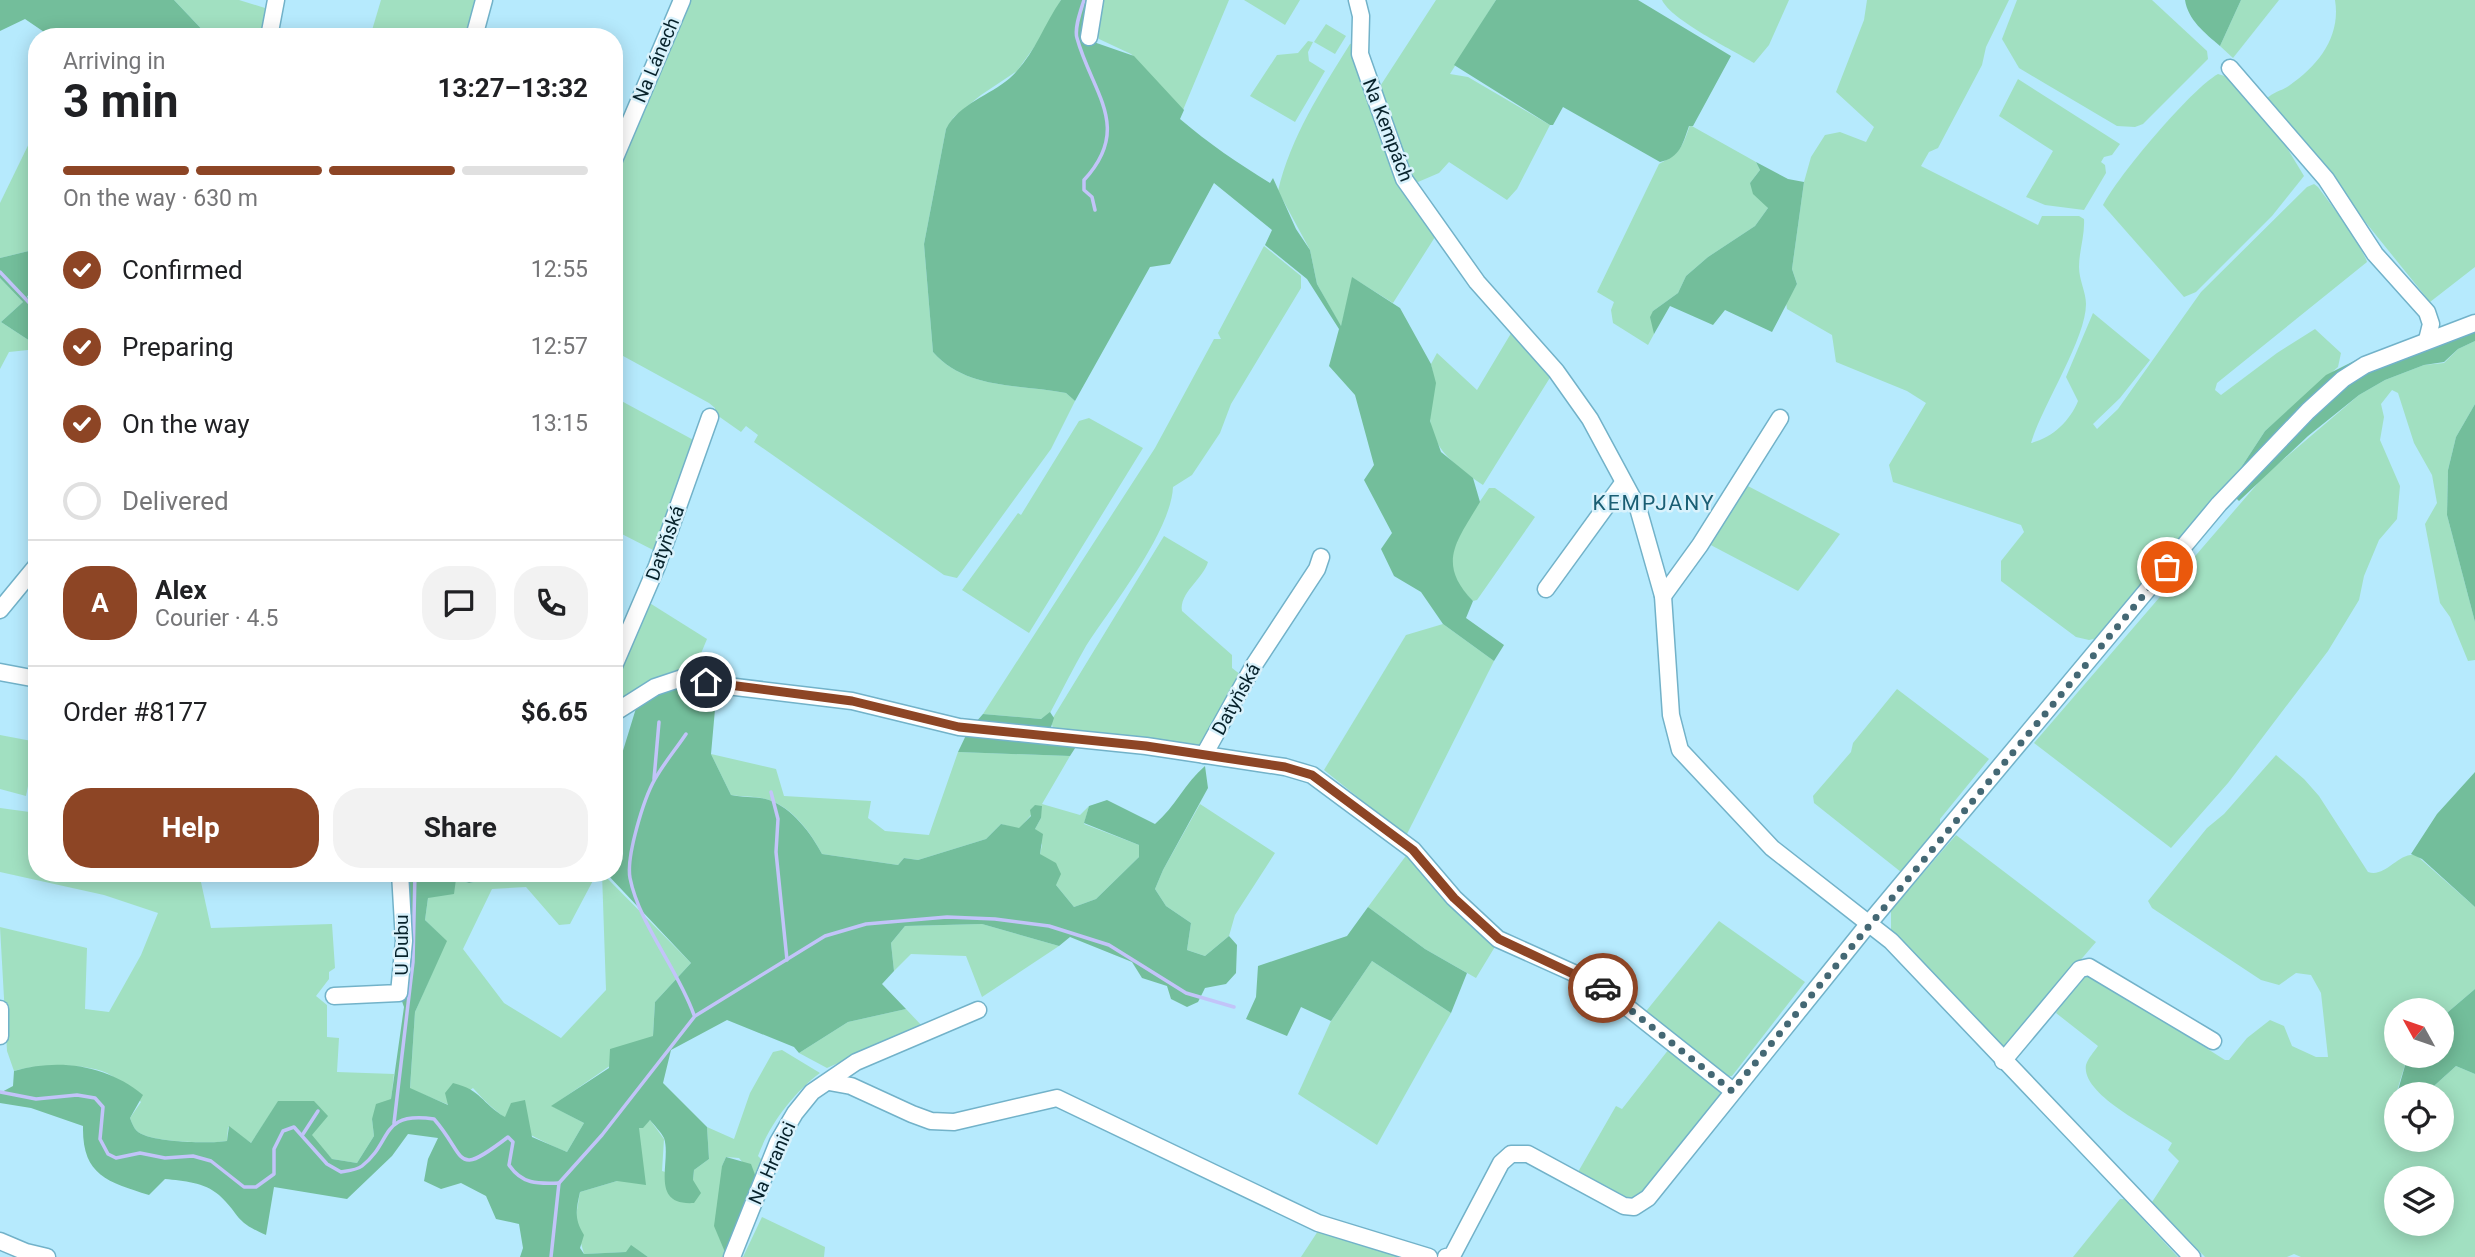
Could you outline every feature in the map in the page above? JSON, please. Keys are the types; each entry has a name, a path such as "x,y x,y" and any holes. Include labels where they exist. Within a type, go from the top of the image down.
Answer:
{"street":[{"path":"271,28 276,0"},
{"path":"476,28 484,0"},
{"name":"Na Lánech","path":"623,139 682,0"},
{"path":"1089,37 1095,0"},
{"name":"Na Kempách","path":"1357,0 1361,16 1360,54 1399,168 1416,198 1477,282 1556,371 1590,419 1643,521 1663,596 1671,715 1681,750 1772,848 1870,922 1899,948 2003,1061 2192,1257"},
{"path":"2230,68 2326,179 2375,254 2427,312 2431,324 2427,340"},
{"path":"1446,1257 1452,1256 1505,1157 1523,1152 1611,1200 1634,1207 1648,1198 1870,922 2219,504 2308,411 2343,379 2365,365 2475,323"},
{"name":"Datyňská","path":"623,645 657,566 710,417"},
{"path":"1663,596 1728,502 1780,418"},
{"path":"1546,589 1623,483"},
{"name":"Datyňská","path":"623,707 654,687 685,677 727,686 852,701 959,727 1204,755 1254,665 1317,569 1321,557"},
{"path":"0,610 28,576"},
{"path":"0,672 28,677"},
{"path":"1204,755 1285,767 1312,775 1413,850 1454,898 1499,939 1598,984 1732,1091"},
{"name":"U Dubu","path":"334,996 399,993 404,941 401,882"},
{"path":"2003,1061 2080,969 2089,967 2213,1041"},
{"path":"0,1009 0,1036"},
{"name":"Na Hranici","path":"732,1257 784,1131 804,1100 856,1062 978,1010"},
{"path":"829,1082 851,1086 912,1114 942,1121 987,1116 1024,1104 1057,1098 1318,1223 1429,1257"},
{"path":"0,1241 47,1257"}],"green space":[{"path":"0,0 174,0 200,28 38,28 25,19 0,31"},
{"path":"174,0 239,0 265,8 262,28 200,28"},
{"path":"381,0 481,0 474,28 373,28"},
{"path":"688,0 1061,0 1040,39 1017,71 954,117 946,129 924,244 933,352 946,364 977,379 1066,393 1075,401 1051,449 957,578 944,575 754,442 758,435 746,426 741,432 714,413 715,408 709,403 623,356 623,158"},
{"path":"1061,0 1088,0 1085,39 1134,56 1184,110 1180,119 1258,176 1270,183 1273,178 1296,229 1310,250 1317,284 1341,326 1352,277 1400,308 1431,364 1436,383 1430,421 1441,452 1473,478 1480,502 1458,540 1453,563 1455,575 1473,601 1466,618 1504,645 1494,661 1443,624 1421,592 1394,576 1381,549 1392,533 1364,480 1374,465 1355,395 1329,366 1339,329 1307,279 1265,245 1272,230 1214,183 1170,264 1150,267 1075,401 1066,393 977,379 946,364 933,352 924,244 946,129 959,113 975,100 1010,78 1032,51"},
{"path":"1100,0 1229,0 1183,110 1131,54 1099,39 1094,23"},
{"path":"1244,0 1300,0 1285,25"},
{"path":"1436,0 1496,0 1450,74 1468,77 1550,125 1517,189 1507,200 1449,162 1439,173 1418,182 1413,180 1435,237 1393,303 1353,278 1341,327 1317,284 1310,250 1278,191 1291,151 1308,114 1350,44 1354,43 1377,91"},
{"path":"1496,0 1638,0 1731,56 1693,126 1689,126 1680,149 1672,157 1660,162 1563,107 1553,125 1550,125 1454,65"},
{"path":"1662,0 1789,0 1769,45 1754,63 1690,25"},
{"path":"1867,0 2009,0 1986,47 1982,65 1938,148 1929,152 1921,166 2038,225 2042,216 2079,216 2084,219 2079,267 2086,299 2084,319 2031,443 2053,433 2075,408 2078,401 2066,377 2093,313 2150,360 2120,398 2093,424 2097,429 2118,409 2201,292 2307,187 2314,184 2318,187 2353,234 2366,259 2367,262 2217,383 2215,390 2221,395 2277,353 2315,329 2341,353 2338,367 2265,431 2227,489 2098,638 2089,640 2076,637 2001,581 2001,561 2024,532 2021,525 1893,482 1889,465 1926,403 1907,391 1836,362 1832,335 1787,309 1786,303 1797,284 1792,269 1804,182 1811,157 1825,135 1840,132 1866,142 1874,127 1836,92 1864,20"},
{"path":"2017,0 2152,0 2207,51 2208,59 2143,124 2135,127 2117,126 2019,68 2002,39"},
{"path":"2185,0 2241,0 2220,46 2193,20"},
{"path":"2241,0 2279,0 2233,58 2220,46"},
{"path":"2335,0 2475,0 2475,267 2430,302 2266,99 2301,77 2319,59 2335,26"},
{"path":"1326,24 1346,36 1335,54 1314,42"},
{"path":"1308,41 1313,42 1308,52 1309,61 1325,71 1295,122 1250,96 1277,55 1298,53"},
{"path":"2218,74 2228,77 2281,138 2304,176 2272,216 2196,292 2184,297 2103,205 2123,175 2156,135 2191,97"},
{"path":"2018,79 2120,144 2112,155 2104,157 2101,162 2105,165 2106,173 2084,210 2045,205 2026,197 2053,151 1999,116"},
{"path":"1690,125 1756,162 1760,170 1750,183 1768,208 1755,226 1708,257 1686,276 1678,293 1653,311 1654,334 1648,345 1613,323 1611,310 1614,302 1597,292 1659,164 1679,149"},
{"path":"28,145 28,251 0,258 0,203"},
{"path":"1756,162 1788,179 1804,182 1792,269 1797,284 1772,332 1725,310 1713,325 1670,306 1654,334 1650,317 1653,311 1678,293 1686,276 1708,257 1755,226 1768,208 1753,194 1750,183 1760,170"},
{"path":"1264,246 1301,276 1301,288 1231,404 1220,433 1192,475 1173,487 1170,505 1151,547 1086,646 1050,713 1041,719 983,714 1155,448 1214,339 1221,339 1218,333"},
{"path":"28,251 28,340 1,322 23,302 0,278 0,258"},
{"path":"0,278 23,302 1,322 28,340 28,350 9,352 0,369"},
{"path":"2475,325 2475,341 2458,349 2444,362 2424,365 2385,380 2359,395 2308,436 2239,501 2227,489 2265,431 2326,375 2358,359 2422,337"},
{"path":"1513,330 1551,376 1483,485 1446,455 1434,436 1430,413 1433,383 1431,364 1437,353 1477,390"},
{"path":"2475,341 2475,404 2456,437 2448,470 2447,515 2475,622 2475,660 2468,661 2450,617 2440,603 2425,524 2437,503 2432,475 2414,443 2398,393 2392,390 2381,404 2384,417 2380,440 2400,486 2397,519 2379,540 2364,576 2359,600 2328,651 2228,783 2171,848 2034,743 2265,475 2359,395 2385,380 2424,365 2444,363 2458,349"},
{"path":"623,402 699,443 657,552 623,535"},
{"path":"2475,404 2475,622 2447,515 2448,470 2456,437"},
{"path":"1089,418 1143,448 1029,633 962,590 1018,513 1021,515 1079,421"},
{"path":"1744,484 1840,534 1798,591 1705,542"},
{"path":"1489,488 1495,488 1535,517 1477,600 1473,601 1453,577 1451,563 1457,540"},
{"path":"1164,536 1208,562 1184,598 1182,611 1232,655 1232,668 1241,675 1202,748 1112,740 1053,728 1051,721"},
{"path":"648,602 707,639 692,675 623,706 623,657"},
{"path":"1443,624 1494,661 1406,836 1324,770 1406,635"},
{"path":"687,683 717,687 711,754 731,795 765,799 785,809 806,830 822,854 898,865 904,858 918,860 986,839 1001,824 1019,828 1031,816 1030,810 1035,805 1042,806 1041,818 1035,829 1043,834 1040,854 1056,863 1061,874 1056,885 1074,907 1096,899 1139,857 1139,845 1084,823 1089,806 1107,800 1155,824 1205,766 1208,788 1155,889 1166,906 1191,923 1187,950 1205,956 1229,936 1237,945 1236,973 1226,984 1205,988 1198,1002 1187,1007 1171,999 1167,986 1142,978 1132,962 1070,937 1059,946 982,924 905,926 891,943 894,971 882,984 906,1009 848,1022 799,1053 794,1047 727,1020 671,1050 663,1083 707,1127 709,1159 694,1170 693,1180 701,1193 694,1203 680,1202 666,1190 664,1138 650,1120 643,1128 639,1128 646,1185 617,1181 580,1192 577,1209 577,1219 584,1235 580,1248 584,1254 626,1252 631,1245 648,1257 520,1257 523,1248 519,1224 496,1219 486,1196 461,1183 441,1189 424,1181 428,1159 438,1138 408,1134 392,1156 347,1199 274,1187 266,1235 248,1226 219,1195 200,1185 165,1179 149,1195 121,1186 92,1166 87,1156 83,1126 31,1108 0,1103 0,1093 13,1086 14,1071 48,1065 82,1067 114,1077 143,1095 130,1118 141,1134 173,1141 219,1142 227,1141 229,1126 251,1143 278,1101 314,1101 328,1116 312,1135 332,1159 357,1163 374,1136 372,1119 376,1104 391,1099 404,1007 399,993 400,882 456,882 454,894 428,898 425,920 447,941 415,1012 410,1088 448,1105 445,1093 453,1083 463,1086 505,1117 511,1103 525,1100 532,1137 567,1152 584,1123 551,1106 609,1068 610,1049 653,1036 655,1002 691,963 614,882 623,882 623,751 637,705 658,692"},
{"path":"1897,689 1989,759 1940,819 1940,827 1901,872 1814,803 1813,796 1851,752 1853,743"},
{"path":"1050,712 1054,718 1051,727 1077,733 1079,742 1070,756 958,752 968,731 983,714 1041,719"},
{"path":"0,735 28,740 26,796 0,789"},
{"path":"958,752 1070,756 1042,804 1080,815 1089,806 1084,824 1139,845 1139,857 1096,899 1074,907 1056,885 1040,854 1042,845 1035,829 1041,818 1031,815 1019,829 1001,824 986,839 918,860 904,858 898,865 822,854 807,830 786,809 765,799 731,795 711,754 776,769 784,796 871,801 868,818 885,831 929,835"},
{"path":"2276,755 2319,796 2368,872 2381,871 2403,857 2416,855 2475,907 2475,989 2454,1007 2454,998 2384,998 2384,1068 2404,1068 2400,1082 2384,1082 2384,1152 2454,1152 2454,1082 2438,1082 2456,1066 2475,1074 2475,1257 2301,1257 2294,1254 2287,1257 2205,1257 2152,1202 2179,1161 2168,1150 2172,1143 2105,1099 2087,1076 2086,1065 2098,1046 2056,1013 2077,980 2091,975 2225,1060 2229,1060 2247,1038 2270,1020 2284,1026 2292,1046 2316,1057 2328,1057 2321,993 2311,975 2296,973 2279,985 2261,980 2152,908 2148,901 2207,828 2224,814"},
{"path":"2475,772 2475,907 2422,859 2411,854 2437,814"},
{"path":"1200,804 1275,853 1235,915 1229,936 1205,956 1187,950 1191,923 1166,906 1155,889"},
{"path":"0,808 28,812 28,878 0,872"},
{"path":"1956,835 2096,942 2004,1049 1891,930 1891,910"},
{"path":"1408,853 1482,936 1496,945 1476,978 1425,949 1368,907"},
{"path":"45,882 201,882 211,928 332,924 335,968 329,972 329,979 316,996 327,1005 327,1037 339,1038 337,1072 394,1074 391,1100 372,1119 374,1136 357,1163 332,1159 278,1102 251,1143 228,1127 227,1141 173,1141 151,1137 136,1130 130,1118 141,1102 120,1082 103,1071 64,1066 14,1071 7,1051 0,927 87,948 85,1009 109,1012 141,955 158,913 104,895"},
{"path":"452,882 592,882 570,924 559,925 526,887 492,889 463,949 504,1003 561,1038 606,990 602,882 611,882 691,963 655,1002 653,1036 552,1106 584,1123 567,1152 516,1126 493,1109 473,1088 449,1105 410,1089 415,1012 446,941 425,920 428,898"},
{"path":"1368,907 1425,949 1467,973 1451,1013 1372,961 1331,1021 1301,1007 1287,1036 1246,1019 1256,997 1258,966 1347,936"},
{"path":"1719,921 1805,982 1732,1076 1721,1076 1643,1015"},
{"path":"982,924 1059,946 982,997 966,956 911,954 894,971 891,943 905,926"},
{"path":"1372,961 1451,1013 1377,1145 1298,1094 1331,1021"},
{"path":"2475,989 2475,1074 2456,1066 2454,1068 2454,1007"},
{"path":"906,1009 922,1026 827,1068 799,1053 848,1022"},
{"path":"1669,1049 1720,1088 1722,1095 1663,1173 1637,1196 1627,1198 1578,1172 1616,1106 1622,1109"},
{"path":"782,1050 820,1073 792,1099 776,1121 758,1156 762,1160 757,1180 739,1158 726,1157 722,1166 727,1257 648,1257 631,1246 627,1252 584,1254 575,1222 580,1192 617,1181 639,1127 650,1120 664,1139 662,1171 693,1180 694,1170 709,1159 707,1127 734,1139 750,1093 773,1052"},
{"path":"2404,1068 2454,1068 2438,1082 2400,1082"},
{"path":"726,1157 751,1164 757,1180 727,1257 714,1226 722,1166"},
{"path":"2120,1199 2124,1199 2178,1257 2073,1257"},
{"path":"762,1217 825,1247 824,1257 743,1257"},
{"path":"1318,1231 1409,1257 1301,1257"}],"waterway":[{"path":"1084,0 1076,34 1105,110 1107,126 1106,143 1098,161 1084,180 1084,190 1092,197 1095,210"},
{"path":"0,272 28,302"},
{"path":"654,779 659,722"},
{"path":"686,734 662,767 651,788 637,827 629,868 642,912 694,1015"},
{"path":"771,792 778,819 776,852 787,960"},
{"path":"394,1123 413,962 415,882"},
{"path":"559,1183 602,1135 695,1016 825,936 866,924 947,917 995,919 1049,926 1109,945 1186,993 1234,1007"},
{"path":"0,1092 36,1099 77,1095 95,1098 103,1107 100,1139 108,1154 116,1158 140,1153 165,1158 193,1156 211,1161 244,1187 256,1187 274,1174 274,1149 283,1131 294,1127 327,1164 341,1172 362,1166 372,1157 389,1130 404,1120 434,1119 458,1153 469,1160 508,1137 513,1142 509,1165 519,1176 531,1182 559,1183 551,1257"},
{"path":"303,1134 318,1111"}],"way so far":[{"path":"1603,988 1732,1091 2167,567"}],"district":[{"name":"KEMPJANY","path":"1654,503"}],"route":[{"path":"706,682 852,701 959,727 1146,746 1285,767 1312,775 1413,850 1454,898 1499,939 1603,988"}]}
